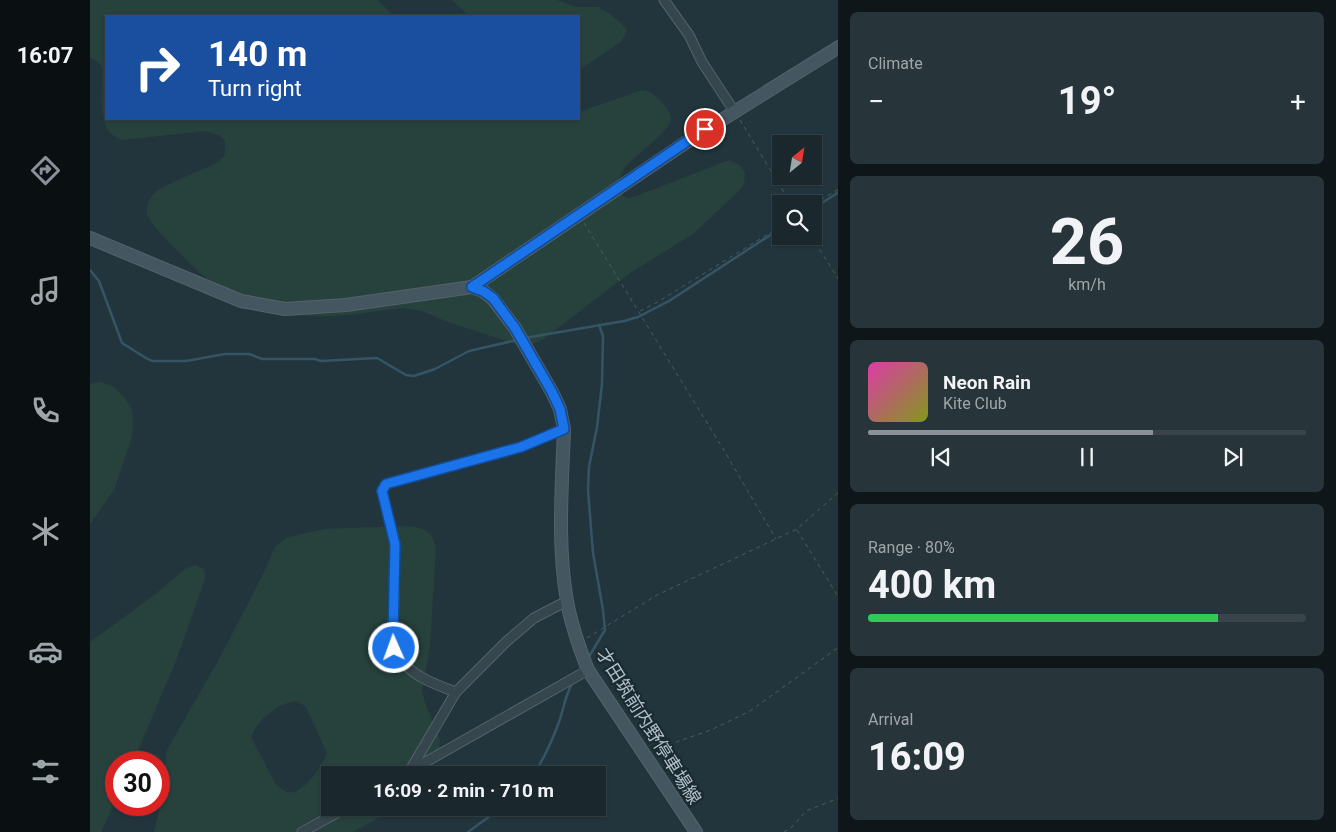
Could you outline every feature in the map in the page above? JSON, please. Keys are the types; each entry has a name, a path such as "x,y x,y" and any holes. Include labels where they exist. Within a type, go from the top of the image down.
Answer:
{"main road":[{"path":"90,238 241,301 285,309 346,305 472,287 734,111 838,47"},
{"name":"才田筑前内野停車場線","path":"472,287 483,291 493,298 515,328 560,409 564,429 562,552 567,601 578,644 588,670 696,832"}],"street":[{"path":"664,0 689,35 702,62 734,111"},
{"path":"456,692 426,681 414,673 394,648 395,544 382,491 383,487 386,484 521,447 564,429"},
{"path":"411,766 456,692 507,641 534,618 567,601"},
{"path":"420,766 588,670"},
{"path":"302,832 331,816"}],"path":[{"path":"734,111 786,195"},
{"path":"822,199 838,189"},
{"path":"579,216 725,452 776,539"},
{"path":"639,312 772,232"},
{"path":"817,245 838,280"},
{"path":"578,644 656,595 797,530 838,492"},
{"path":"797,530 838,598"},
{"path":"643,754 730,722 750,711 838,647"},
{"path":"784,832 792,828 806,811 838,798"}],"green space":[{"path":"90,0 378,0 393,15 105,15 105,120 580,120 580,112 642,90 652,93 660,100 669,112 671,119 658,137 625,167 621,174 620,182 623,196 634,197 729,160 739,165 745,172 744,184 693,234 630,273 542,340 530,345 515,344 445,321 422,311 403,308 326,316 301,315 278,311 241,298 209,280 156,228 147,214 150,200 158,190 219,162 225,154 223,138 205,131 123,140 115,136 109,131 103,115 102,67 90,58"},
{"path":"452,0 557,0 576,7 598,7 609,13 627,31 622,41 580,69 580,15 468,15"},
{"path":"101,382 114,387 125,398 132,410 133,426 131,440 114,490 90,524 90,384"},
{"path":"402,526 420,528 431,536 436,548 430,646 422,691 440,740 439,752 430,766 321,766 321,816 381,816 353,832 154,832 158,816 170,816 170,751 167,750 223,652 275,547 286,538 324,529","holes":["297,701 306,707 327,753 318,770 304,786 294,792 284,791 276,785 251,737 258,724 269,713 282,705"]},
{"path":"195,565 204,569 206,576 176,661 138,751 105,751 105,816 108,816 101,832 90,832 90,642 153,596 185,569"}],"waterway":[{"path":"822,203 838,193"},
{"path":"525,338 638,317 669,301 772,234"},
{"path":"90,270 99,281 122,343 152,361 186,361 225,354 249,354 262,359 315,359 321,361 377,358 406,375 414,376 435,369 469,351 517,340"},
{"path":"588,658 605,630 593,553 588,490 589,467 597,427 602,384 603,336 599,325"},
{"path":"539,766 551,743 573,682"},
{"path":"468,832 490,816"}],"route":[{"path":"394,648 395,538 382,491 383,487 386,484 521,447 564,429 560,409 552,392 515,328 493,298 483,291 472,287 705,129"}]}
